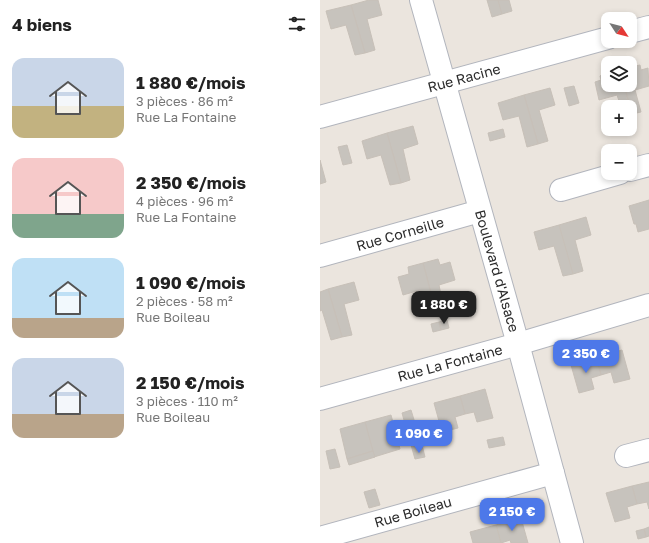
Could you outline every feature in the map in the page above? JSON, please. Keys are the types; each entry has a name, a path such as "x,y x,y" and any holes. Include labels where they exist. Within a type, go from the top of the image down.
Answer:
{"street":[{"name":"Boulevard d'Alsace","path":"421,0 518,344 572,543"},
{"path":"637,30 649,27"},
{"name":"Rue Racine","path":"320,117 601,40"},
{"path":"637,168 649,164"},
{"path":"561,190 601,178"},
{"name":"Rue Corneille","path":"320,256 480,212"},
{"name":"Rue La Fontaine","path":"320,399 518,344 649,305"},
{"path":"626,456 649,450"},
{"name":"Rue Boileau","path":"320,538 553,473"}],"building":[{"path":"369,0 378,0 382,15 367,19 375,50 365,53 351,5"},
{"path":"487,0 498,0 502,14 492,17"},
{"path":"498,0 509,0 512,11 502,14"},
{"path":"351,5 365,53 355,55 346,25 331,29 326,11"},
{"path":"640,65 641,70 648,68 649,86 637,89 637,66"},
{"path":"601,80 601,92 626,92 628,100 619,100 617,95 599,100 595,82"},
{"path":"574,86 579,103 569,106 564,88"},
{"path":"550,88 555,105 539,110 548,141 538,144 524,95"},
{"path":"626,92 636,92 641,112 637,113 637,100 628,100"},
{"path":"524,95 538,144 527,147 519,116 503,120 498,103"},
{"path":"413,126 418,144 403,149 410,180 401,183 387,133"},
{"path":"503,129 505,137 490,141 488,133"},
{"path":"387,133 401,183 390,185 381,155 367,159 362,141"},
{"path":"347,145 352,163 343,165 338,147"},
{"path":"320,160 326,182 320,184"},
{"path":"649,200 649,229 638,232 629,206"},
{"path":"586,217 591,235 575,240 583,271 573,274 559,225"},
{"path":"559,225 573,274 563,276 554,246 539,250 534,232"},
{"path":"438,259 440,265 450,262 455,280 439,285 441,295 432,297 423,263"},
{"path":"423,263 432,297 423,299 420,290 403,295 398,277 409,274 408,267"},
{"path":"354,282 359,300 344,304 352,335 342,337 328,289"},
{"path":"328,289 342,337 331,340 322,310 320,311 320,292"},
{"path":"447,320 449,328 441,330 439,322"},
{"path":"439,322 441,330 433,332 431,324"},
{"path":"622,350 630,379 614,383 611,372 601,375 596,357"},
{"path":"596,357 601,375 591,378 594,389 579,393 571,365"},
{"path":"485,389 493,418 477,422 474,412 465,414 460,396"},
{"path":"460,396 465,414 455,417 458,428 442,432 434,403"},
{"path":"411,410 423,449 413,452 402,413"},
{"path":"391,415 400,449 374,457 365,422"},
{"path":"365,422 373,451 347,459 340,429"},
{"path":"503,437 505,445 489,448 487,440"},
{"path":"335,449 340,467 330,469 326,451"},
{"path":"423,449 425,457 415,459 413,452"},
{"path":"373,451 375,457 349,465 347,459"},
{"path":"649,482 649,509 647,502 637,504 632,486"},
{"path":"632,486 637,504 627,507 630,518 615,522 606,493"},
{"path":"375,489 380,505 369,508 364,492"},
{"path":"521,518 528,543 511,543 510,540 501,543 496,525"},
{"path":"496,525 501,543 473,543 470,532"},
{"path":"649,527 649,536 646,537 644,529"},
{"path":"644,529 646,537 638,539 636,531"}]}
